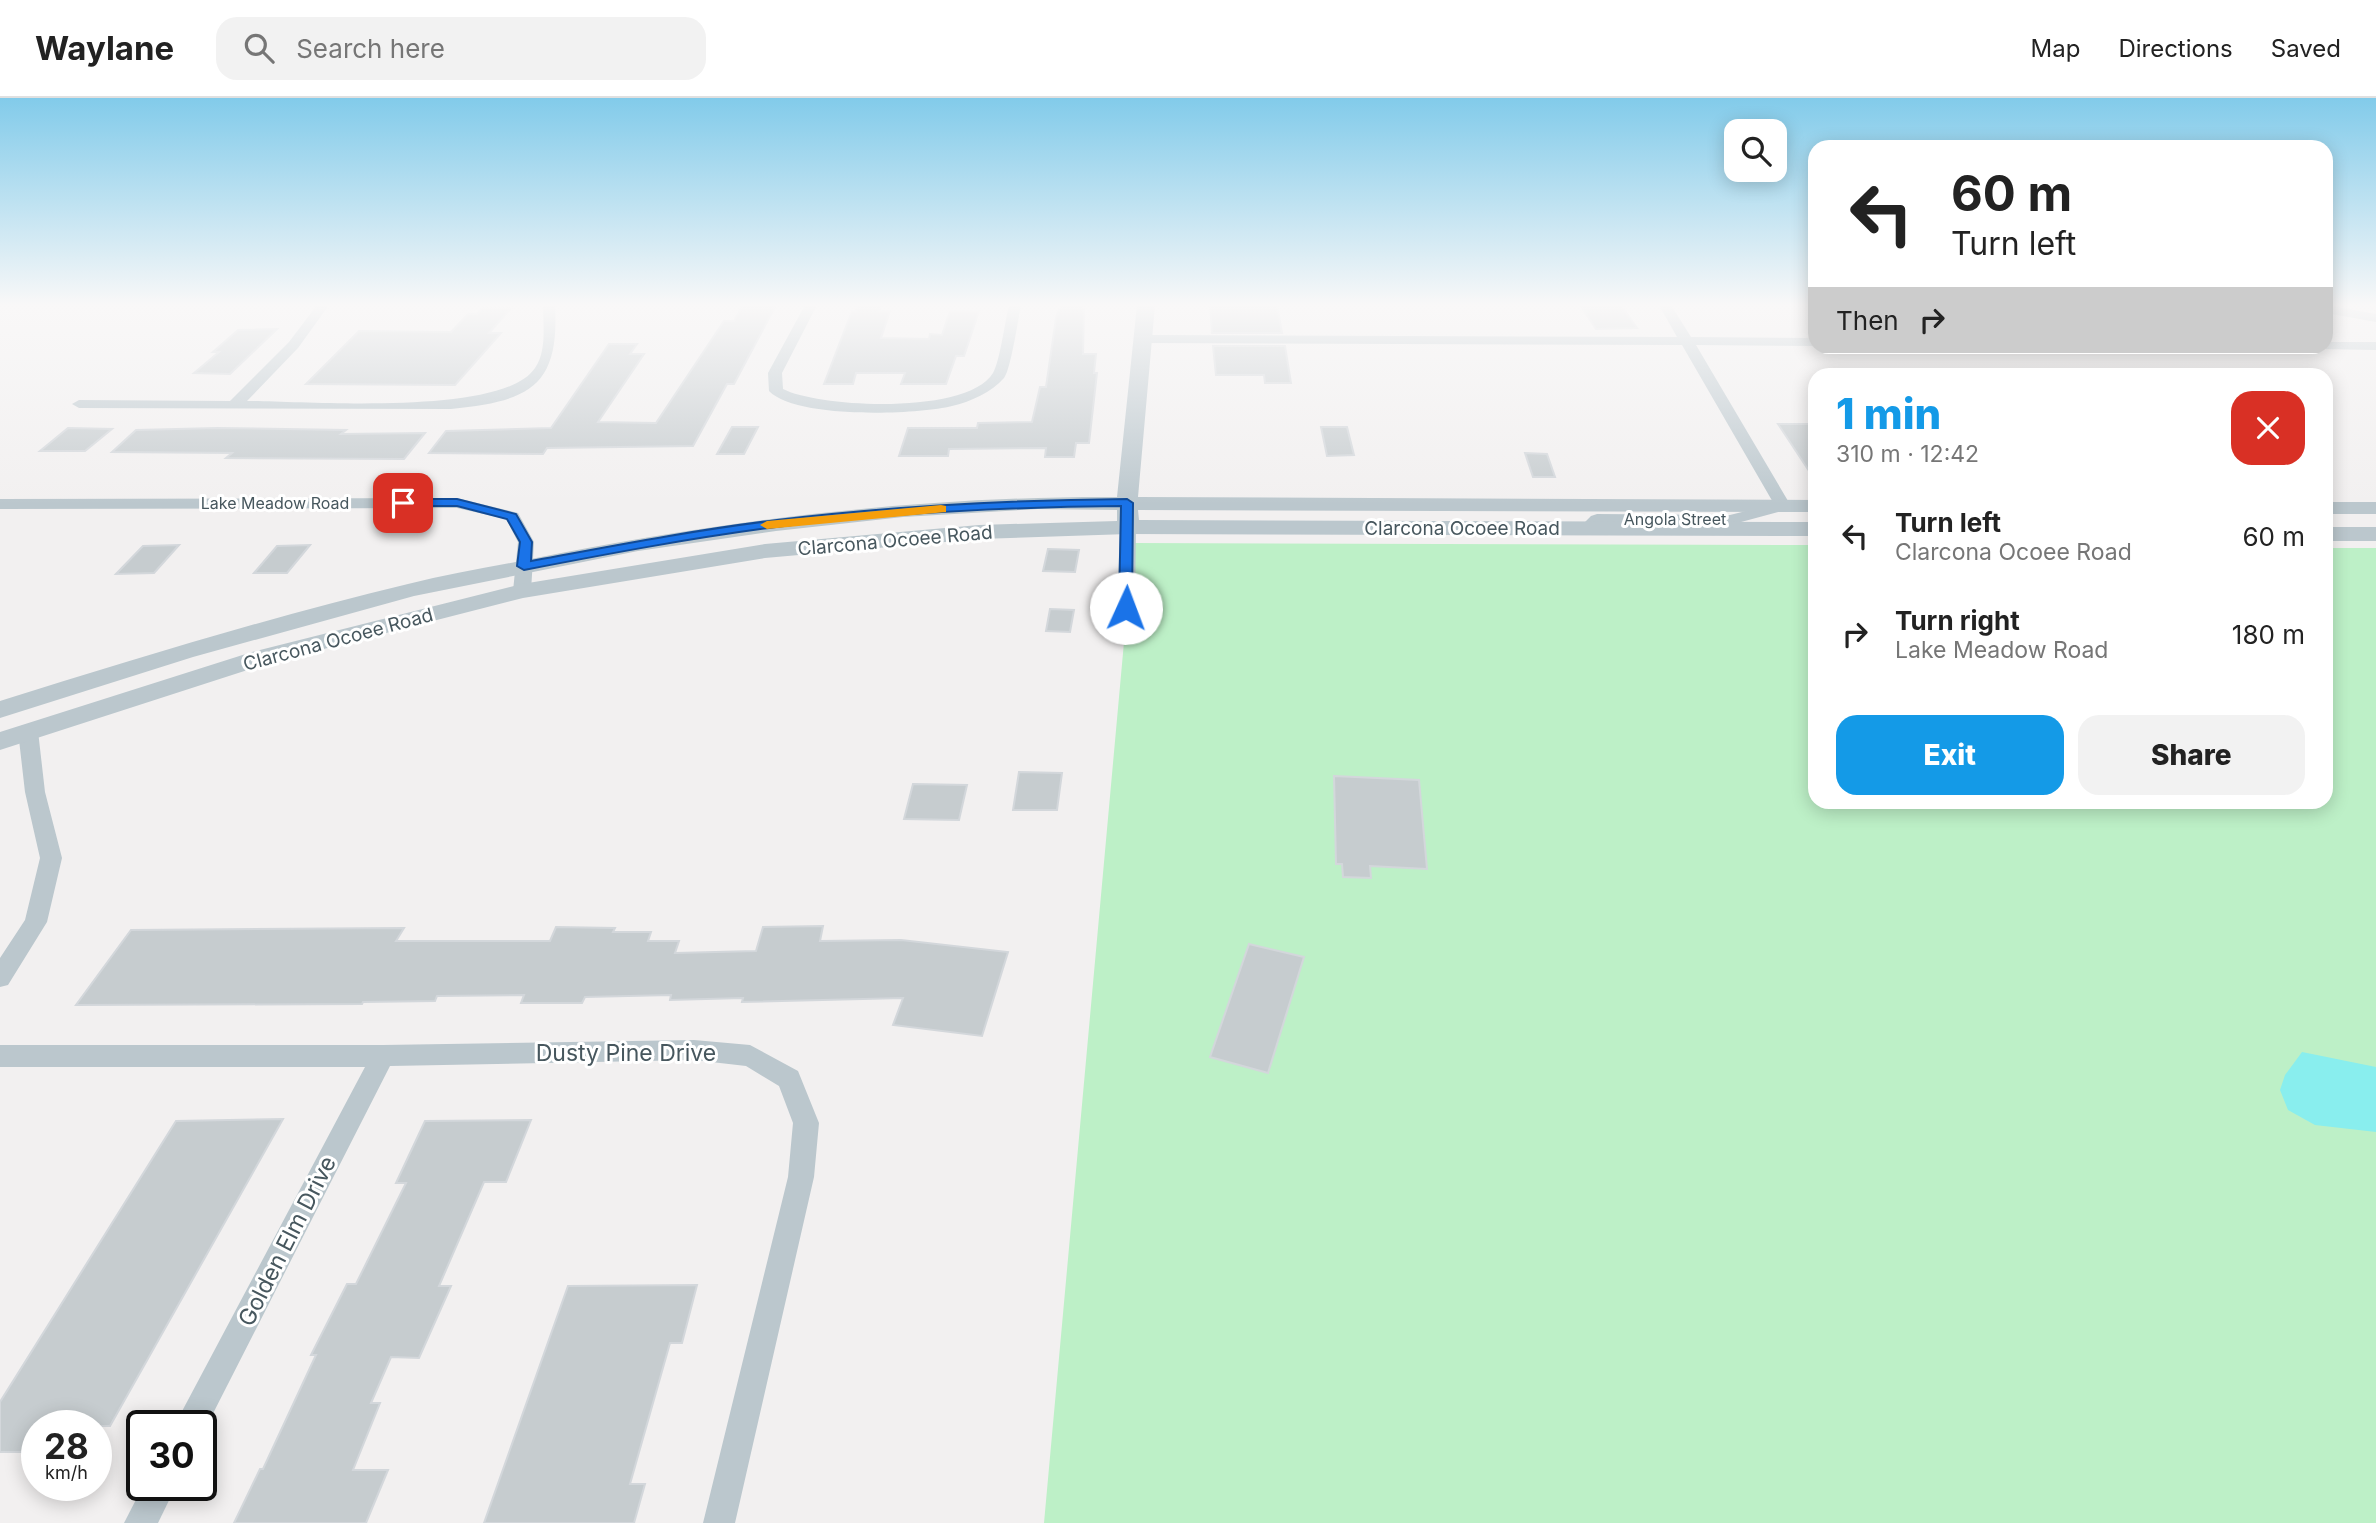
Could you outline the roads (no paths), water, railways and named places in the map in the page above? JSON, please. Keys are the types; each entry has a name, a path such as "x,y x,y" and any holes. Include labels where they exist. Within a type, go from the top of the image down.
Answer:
{"street":[{"path":"235,404 268,372"},
{"path":"79,404 438,406 485,402 521,386 539,372"},
{"path":"776,372 776,391 795,401 831,407 926,407 952,402 981,390 1000,372"},
{"path":"1126,608 1127,503 1140,372"},
{"path":"1705,372 1783,506"},
{"name":"Lake Meadow Road","path":"0,504 457,503 512,516 526,542 523,579"},
{"name":"Clarcona Ocoee Road","path":"0,741 261,657 638,544 776,524 917,510 1038,503 1808,506"},
{"name":"Angola Street","path":"1587,528 1597,519 1730,520 1783,506"},
{"path":"2333,508 2376,508"},
{"name":"Clarcona Ocoee Road","path":"0,710 184,652 411,590 765,551 966,533 1128,527 1808,530"},
{"path":"2333,534 2376,534"},
{"path":"0,978 36,922 51,858 35,792 28,731"},
{"name":"Dusty Pine Drive","path":"0,1056 383,1056 694,1049 750,1056 789,1079 806,1123 801,1177 719,1523"},
{"name":"Golden Elm Drive","path":"199,1410 383,1056"},
{"path":"141,1523 152,1501"}],"water":[{"path":"2302,1052 2376,1067 2376,1132 2315,1125 2288,1110 2280,1090 2285,1075"}]}
